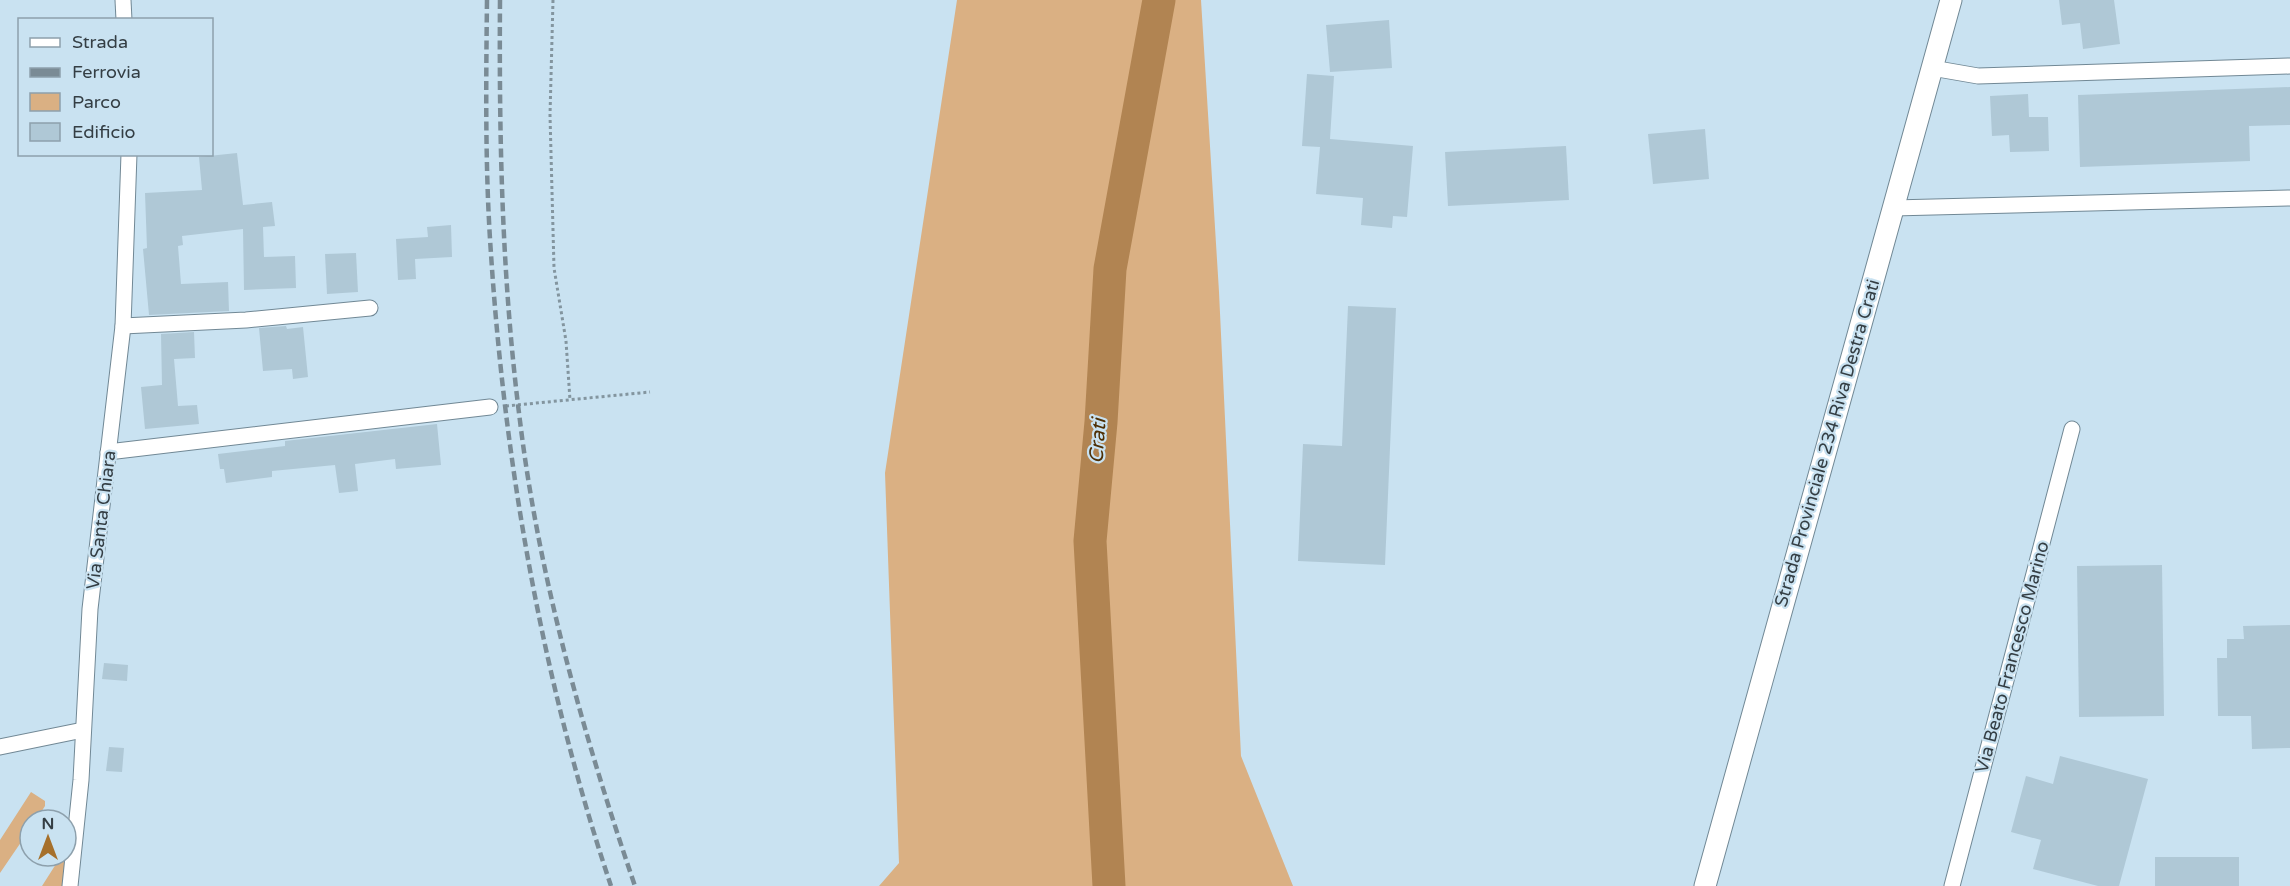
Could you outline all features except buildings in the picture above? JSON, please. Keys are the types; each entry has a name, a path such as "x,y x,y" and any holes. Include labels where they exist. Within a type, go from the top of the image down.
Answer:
{"main road":[{"name":"Strada Provinciale 234 Riva Destra Crati","path":"1705,886 1951,0"}],"street":[{"path":"123,0 123,18"},
{"path":"1932,68 1978,76 2290,66"},
{"name":"Via Santa Chiara","path":"70,886 81,780 90,609 123,326 129,156"},
{"path":"1893,208 2290,198"},
{"path":"123,326 246,320 370,308"},
{"path":"108,452 490,407"},
{"name":"Via Beato Francesco Marino","path":"1952,886 2072,429"},
{"path":"0,747 83,730"}],"path":[{"path":"553,0 550,115 554,268 566,341 570,400"},
{"path":"490,407 650,392"}],"green space":[{"path":"957,0 1201,0 1219,292 1241,756 1293,886 879,886 899,863 885,473"},
{"path":"31,792 45,801 44,808 21,808"},
{"path":"18,812 18,847 0,873 0,840"},
{"path":"53,868 66,868 64,886 42,886"}],"waterway":[{"name":"Crati","path":"1109,886 1090,541 1101,422 1110,269 1159,0"}],"railway":[{"path":"487,0 486,127 489,222 497,334 517,494 547,653 587,809 611,886"},
{"path":"500,0 500,106 505,263 514,368 528,480 551,598 581,715 635,886"}]}
